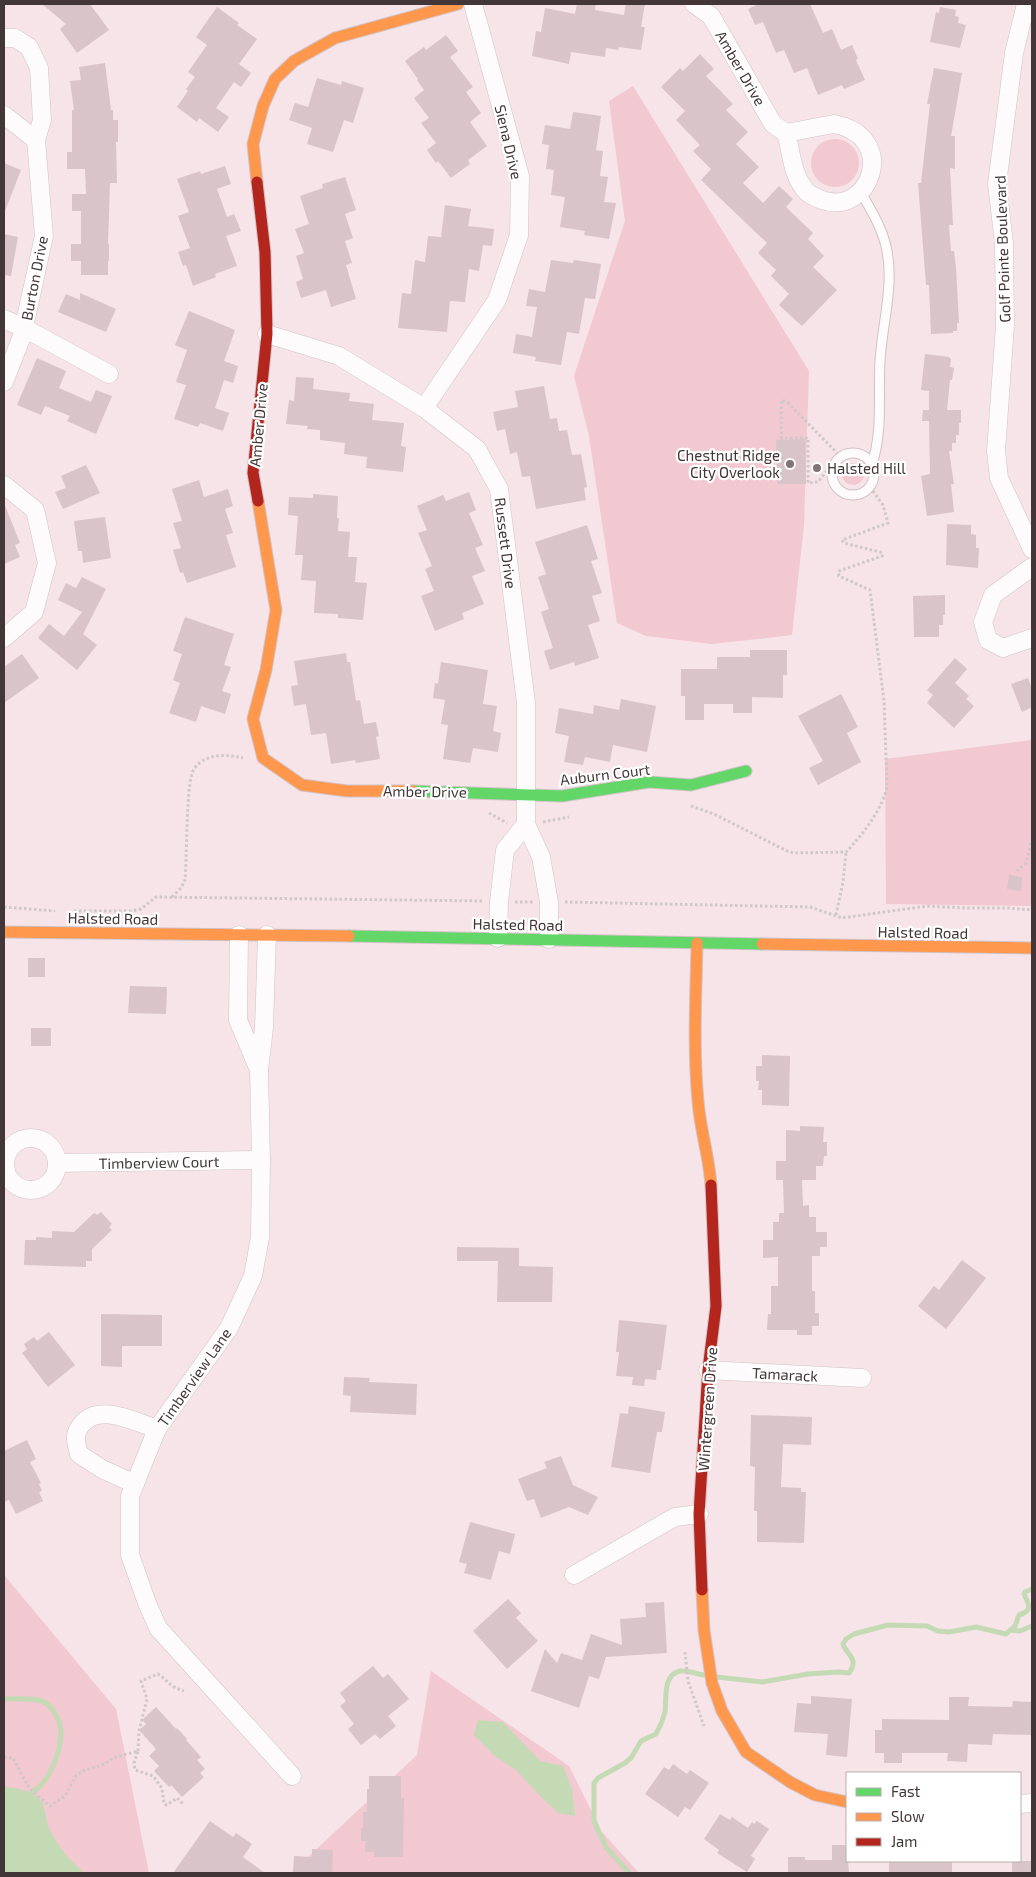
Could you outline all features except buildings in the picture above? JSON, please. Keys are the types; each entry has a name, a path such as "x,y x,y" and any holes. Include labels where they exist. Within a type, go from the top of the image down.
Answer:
{"street":[{"name":"Amber Drive","path":"458,4 335,38 294,61 276,79 263,106 253,144 265,252 267,334 253,473 276,610 266,670 253,719 263,758 302,785 324,789 526,794"},
{"name":"Siena Drive","path":"424,408 497,300 519,235 520,176 473,4"},
{"name":"Amber Drive","path":"694,4 711,16 773,124 786,133"},
{"name":"Golf Pointe Boulevard","path":"1026,4 1014,53 997,184 1004,244 1005,325 996,451 999,478 1032,549"},
{"name":"Burton Drive","path":"4,38 15,38 29,47 39,68 42,120 36,140 44,236 24,328 4,382"},
{"path":"4,115 36,140"},
{"path":"834,124 847,126 858,133 872,154 869,180 860,191 852,198 839,202 827,202 814,198 804,190 797,179 786,133 834,124"},
{"path":"4,319 109,374"},
{"name":"Russett Drive","path":"267,334 339,356 424,408 477,449 499,489 526,703 526,824 541,857 549,902 549,939"},
{"path":"4,485 35,510 47,563 34,612 4,638"},
{"path":"1032,567 993,595 982,622 988,640 1003,648 1032,638"},
{"name":"Auburn Court","path":"526,794 562,796 649,782 690,785 746,771"},
{"path":"498,938 499,902 505,850 526,824"},
{"name":"Halsted Road","path":"4,932 498,938 1032,948"},
{"name":"Timberview Lane","path":"239,934 238,1020 259,1070"},
{"name":"Timberview Lane","path":"267,935 264,1028 259,1070 260,1237 253,1276 230,1328 157,1429 130,1496 130,1555 158,1628 292,1776"},
{"name":"Wintergreen Drive","path":"697,943 695,1055 698,1103 710,1168 716,1306 708,1370 699,1514 704,1630 712,1683 722,1711 746,1752 790,1782 815,1795 846,1802"},
{"name":"Timberview Court","path":"57,1163 261,1160"},
{"name":"Tamarack","path":"708,1370 862,1378"},
{"path":"134,1484 102,1469 79,1454 75,1438 79,1427 87,1418 97,1414 108,1414 157,1429"},
{"path":"574,1575 675,1517 699,1514"}],"lane":[{"path":"860,191 874,214 881,232 890,271 880,361 878,433 872,464"},
{"path":"851,453 858,453 869,459 874,474 870,487 859,494 846,494 836,486 833,480 833,468 841,457 851,453"}],"path":[{"path":"782,484 780,438 782,400 785,400 841,457"},
{"path":"780,438 808,438 808,483 818,482 829,468 833,468"},
{"path":"836,915 843,882 846,852 856,841 884,798 887,786 884,701 870,590 839,576 838,573 883,554 844,543 842,540 888,523 883,504 870,487"},
{"path":"172,897 181,888 185,880 190,786 193,769 207,758 230,755 248,759"},
{"path":"687,805 714,814 787,852 846,852"},
{"path":"485,812 507,823 526,824 546,822 570,816"},
{"path":"1017,871 1026,863 1032,840"},
{"path":"183,1804 177,1798 167,1805 164,1804 162,1788 153,1776 136,1770 134,1763 138,1750 138,1734 147,1698 141,1681 158,1674 169,1685 184,1691"},
{"path":"4,1757 13,1758 28,1788 50,1806 65,1796 75,1777 82,1771 105,1764 113,1758 138,1750"}],"shaded area":[{"path":"633,86 809,371 804,525 792,635 712,644 646,636 617,623 589,436 574,376 625,221 609,101"},
{"path":"830,139 840,139 852,146 859,158 859,168 852,180 840,187 830,187 822,183 815,176 811,168 811,158 815,150 822,143"},
{"path":"853,463 861,466 864,474 861,482 853,485 845,482 842,474 845,466"},
{"path":"1032,740 1032,906 886,904 885,759"},
{"path":"4,1575 116,1709 149,1873 4,1873"},
{"path":"431,1671 569,1766 602,1832 639,1873 291,1873 417,1755"},
{"path":"478,1720 503,1722 540,1761 563,1766 572,1789 575,1816 558,1813 516,1770 496,1757 474,1735"},
{"path":"4,1786 30,1792 40,1800 44,1806 48,1825 54,1838 69,1858 85,1873 4,1873"}],"waterway":[{"path":"717,1677 762,1682 808,1674 849,1673 853,1660 843,1644 846,1639 854,1634 888,1625 927,1626 938,1631 949,1632 976,1627 1006,1634 1015,1626 1019,1615 1028,1609 1024,1594 1032,1589"},
{"path":"1011,1630 1020,1631 1032,1626"},
{"path":"629,1873 606,1847 597,1828 594,1820 594,1783 598,1778 631,1758 641,1741 656,1734 665,1712 666,1688 670,1677 674,1673 683,1671 704,1675"},
{"path":"4,1699 42,1701 53,1710 59,1723 61,1732 60,1742 55,1762 39,1787 31,1793"}],"traffic: fast":[{"path":"413,791 562,796 649,782 691,785 746,771"},
{"path":"349,936 762,944"}],"traffic: slow":[{"path":"257,182 253,144 263,106 275,79 294,61 335,38 458,4"},
{"path":"258,501 276,610 266,670 253,719 263,758 302,785 347,791 413,791"},
{"path":"4,932 349,936"},
{"path":"697,943 696,1081 711,1185"},
{"path":"762,944 1032,948"},
{"path":"702,1590 704,1630 712,1683 722,1711 746,1752 790,1782 815,1795 846,1802"}],"traffic: jam":[{"path":"257,182 265,252 267,334 253,473 258,501"},
{"path":"702,1590 699,1514 708,1370 716,1306 711,1185"}],"place":[{"name":"Chestnut Ridge City Overlook","path":"790,464"},
{"name":"Halsted Hill","path":"817,468"}]}
